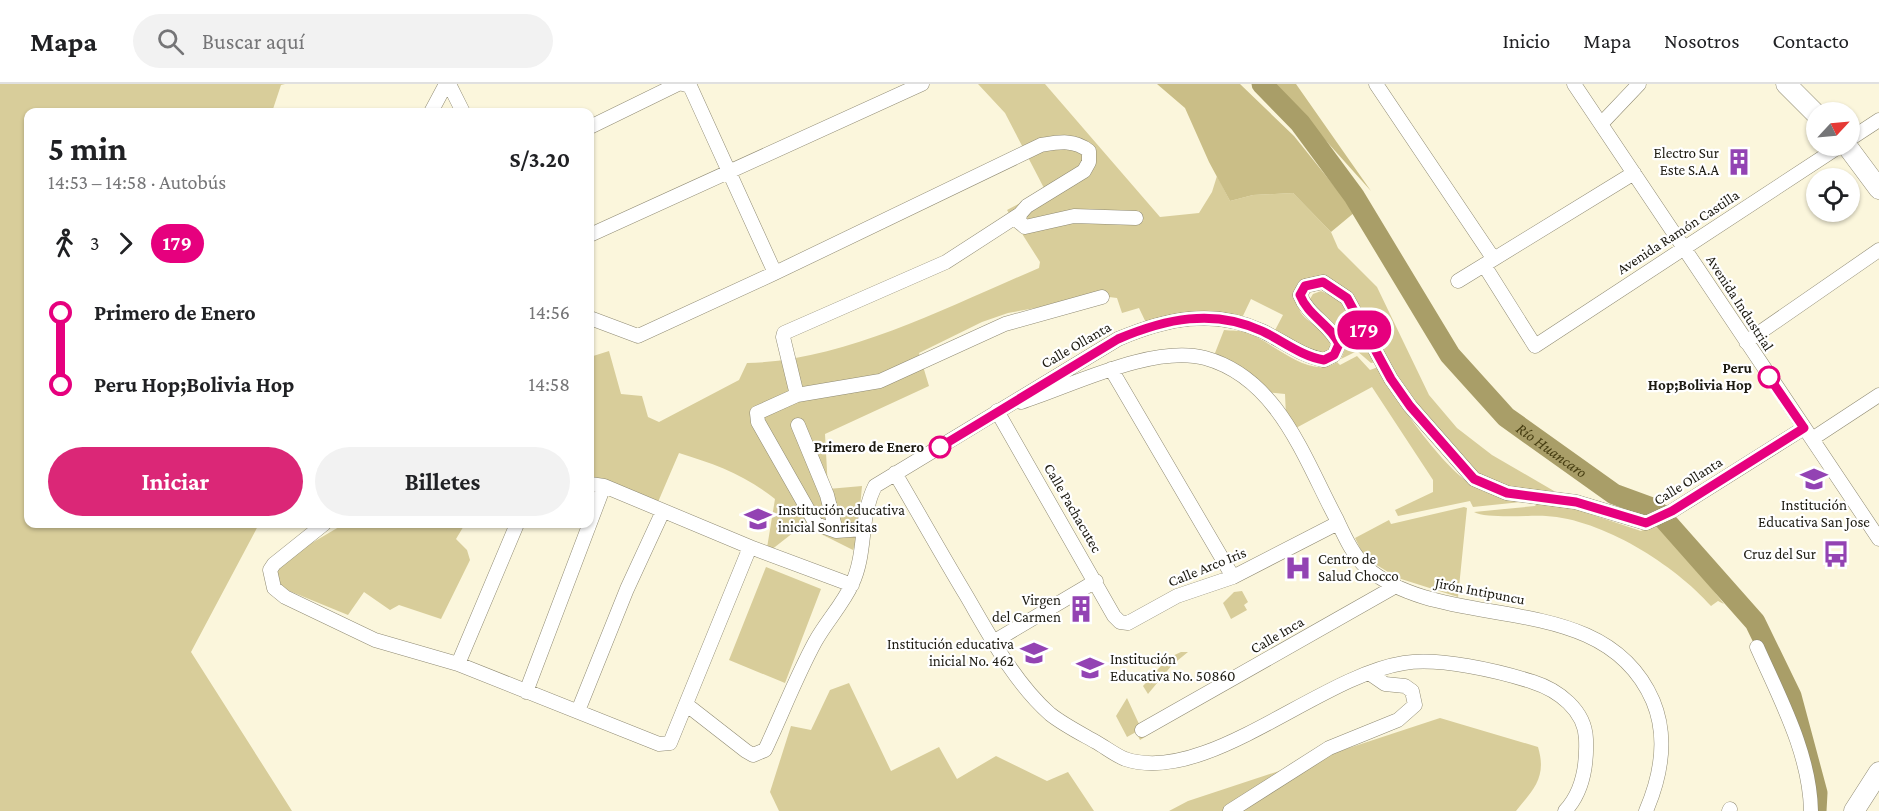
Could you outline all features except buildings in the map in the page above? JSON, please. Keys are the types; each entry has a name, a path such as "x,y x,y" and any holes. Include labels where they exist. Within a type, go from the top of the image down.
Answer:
{"street":[{"path":"434,108 448,84"},
{"path":"448,84 461,108"},
{"path":"594,125 678,84"},
{"path":"683,84 690,86 727,173 775,273"},
{"path":"594,233 922,84"},
{"path":"1376,84 1489,262"},
{"name":"Avenida Industrial","path":"1574,84 1879,539"},
{"path":"1601,124 1639,84"},
{"path":"1786,84 1806,104"},
{"path":"1860,132 1879,120"},
{"path":"594,320 638,336 775,273 1030,149 1063,142 1080,144 1089,151 1089,162 1084,171 1027,206 1020,214 946,262 788,329 783,337 797,395"},
{"name":"Avenida Ramón Castilla","path":"1489,262 1535,346 1825,156"},
{"path":"1854,156 1879,189"},
{"path":"1458,281 1634,172"},
{"path":"1020,214 1019,222 1025,227 1074,216 1136,218"},
{"path":"1746,342 1879,250"},
{"name":"Calle Ollanta","path":"687,705 746,751 759,754 765,750 815,641 852,585 862,555 868,500 875,486 1118,339 1149,326 1170,321 1226,318 1261,330 1310,357 1324,360 1334,355 1339,344 1334,333 1304,308 1300,295 1305,286 1323,282 1347,298 1391,379 1410,406 1474,479 1507,493 1576,502 1646,523 1655,521 1879,395"},
{"path":"864,529 836,531 816,524 758,422 758,413 797,395 880,381 1005,324 1102,297"},
{"name":"Jirón Intipuncu","path":"997,411 1110,369 1175,356 1204,358 1239,374 1263,393 1282,415 1338,523 1365,566 1396,586 1424,597 1532,618 1573,629 1608,649 1638,673 1657,711 1663,755 1654,792 1646,811"},
{"path":"1110,369 1233,577"},
{"name":"Calle Pachacutec","path":"997,411 1114,616 1120,622"},
{"path":"798,425 827,495 836,531"},
{"path":"895,473 993,642 1030,693 1051,714 1121,758 1140,763 1167,764 1193,757 1286,714 1320,693 1369,673 1405,662 1461,665 1523,678 1556,692 1568,702 1582,720 1586,734 1581,786 1574,802 1565,811"},
{"path":"594,485 604,486 750,547 852,585"},
{"path":"594,512 604,486"},
{"path":"578,711 627,589 663,511"},
{"name":"Calle Arco Iris","path":"1120,622 1128,623 1177,596 1233,577 1338,523"},
{"path":"319,528 274,564 270,577 274,588 285,597 375,640 459,664 526,692 665,744 674,740 750,547"},
{"path":"459,664 515,528"},
{"path":"526,692 588,528"},
{"path":"993,642 1096,581"},
{"name":"Calle Inca","path":"1142,730 1396,586"},
{"path":"1757,647 1785,710 1808,773 1811,811"},
{"path":"1230,811 1329,748 1398,720 1411,711 1415,705 1412,691 1405,686 1385,684 1369,673"},
{"path":"1854,811 1879,771"}],"shaded area":[{"path":"0,84 285,84 281,85 273,108 24,108 24,528 257,528 191,652 292,811 0,811"},
{"path":"978,84 1045,84 1160,217 1199,213 1212,192 1217,176 1230,201 1253,195 1293,193 1331,232 1338,248 1377,287 1429,395 1457,428 1492,455 1554,491 1535,492 1500,484 1477,474 1403,387 1355,302 1319,278 1296,299 1305,318 1328,337 1330,350 1322,355 1273,334 1283,315 1251,299 1241,320 1148,327 1139,308 1122,313 1117,298 1101,296 1008,313 982,322 919,353 929,386 825,434 828,489 862,486 857,540 853,550 803,525 766,554 775,499 729,471 679,453 658,502 594,483 594,356 609,351 621,394 642,396 648,417 659,422 739,380 747,363 784,360 821,353 859,342 933,314 1039,268 1040,262 1007,210 1045,190 1005,113"},
{"path":"1157,84 1240,84 1294,136 1355,212 1331,232 1293,193 1253,195 1230,201 1209,162 1185,108"},
{"path":"1275,84 1296,84 1371,191"},
{"path":"1321,291 1341,300 1375,362 1371,363 1357,351 1341,359 1345,349 1344,337 1313,306 1310,299 1313,294"},
{"path":"1224,330 1248,333 1292,358 1315,367 1326,367 1337,362 1340,365 1357,356 1370,370 1378,367 1423,436 1453,469 1481,490 1499,496 1530,501 1473,507 1470,501 1398,516 1395,510 1433,492 1433,480 1372,387 1296,428 1286,416 1285,394 1264,392 1251,377 1215,353"},
{"path":"1538,502 1563,505 1641,531 1659,521 1724,604 1718,601 1711,606 1696,590 1658,560 1613,535 1590,526 1568,519 1546,516 1498,516 1474,512 1535,506"},
{"path":"1467,508 1458,597 1398,578 1365,558 1355,538 1389,520 1391,524"},
{"path":"337,528 463,528 456,539 467,550 470,560 441,619 399,605 390,610 364,592 348,615 287,590 279,583 275,573 284,562"},
{"path":"766,567 821,589 785,683 729,660"},
{"path":"1242,591 1248,602 1244,605 1247,610 1231,619 1223,603 1234,592"},
{"path":"1181,652 1188,652 1172,665 1148,694 1143,686 1168,658"},
{"path":"849,683 891,771 939,747 957,779 996,756 1047,781 1068,772 1094,811 779,811 770,792 791,726 811,730 830,690"},
{"path":"1127,698 1145,737 1140,740 1136,732 1127,737 1116,716"},
{"path":"1440,718 1538,747 1540,775 1533,789 1516,811 1169,811 1188,801"}],"waterway":[{"name":"Río Huancaro","path":"1262,84 1300,123 1354,196 1450,355 1506,417 1614,494 1655,509 1755,622 1791,696 1817,793 1816,811"}],"bus line":[{"name":"179","path":"940,447 1118,339 1149,326 1170,321 1198,317 1226,318 1261,330 1310,357 1324,360 1334,355 1339,344 1334,333 1304,308 1300,295 1305,286 1314,282 1323,282 1347,298 1391,379 1425,426 1474,479 1507,493 1576,502 1646,523 1655,521 1672,511 1804,428 1769,377"}],"place":[{"name":"Electro Sur Este S.A.A","path":"1739,162"},
{"name":"Peru Hop;Bolivia Hop","path":"1769,377"},
{"name":"Primero de Enero","path":"940,447"},
{"name":"Institución Educativa San Jose","path":"1814,479"},
{"name":"Institución educativa inicial Sonrisitas","path":"758,519"},
{"name":"Cruz del Sur","path":"1836,554"},
{"name":"Centro de Salud Chocco","path":"1298,568"},
{"name":"Virgen del Carmen","path":"1081,609"},
{"name":"Institución educativa inicial No. 462","path":"1034,653"},
{"name":"Institución Educativa No. 50860","path":"1090,668"}]}
